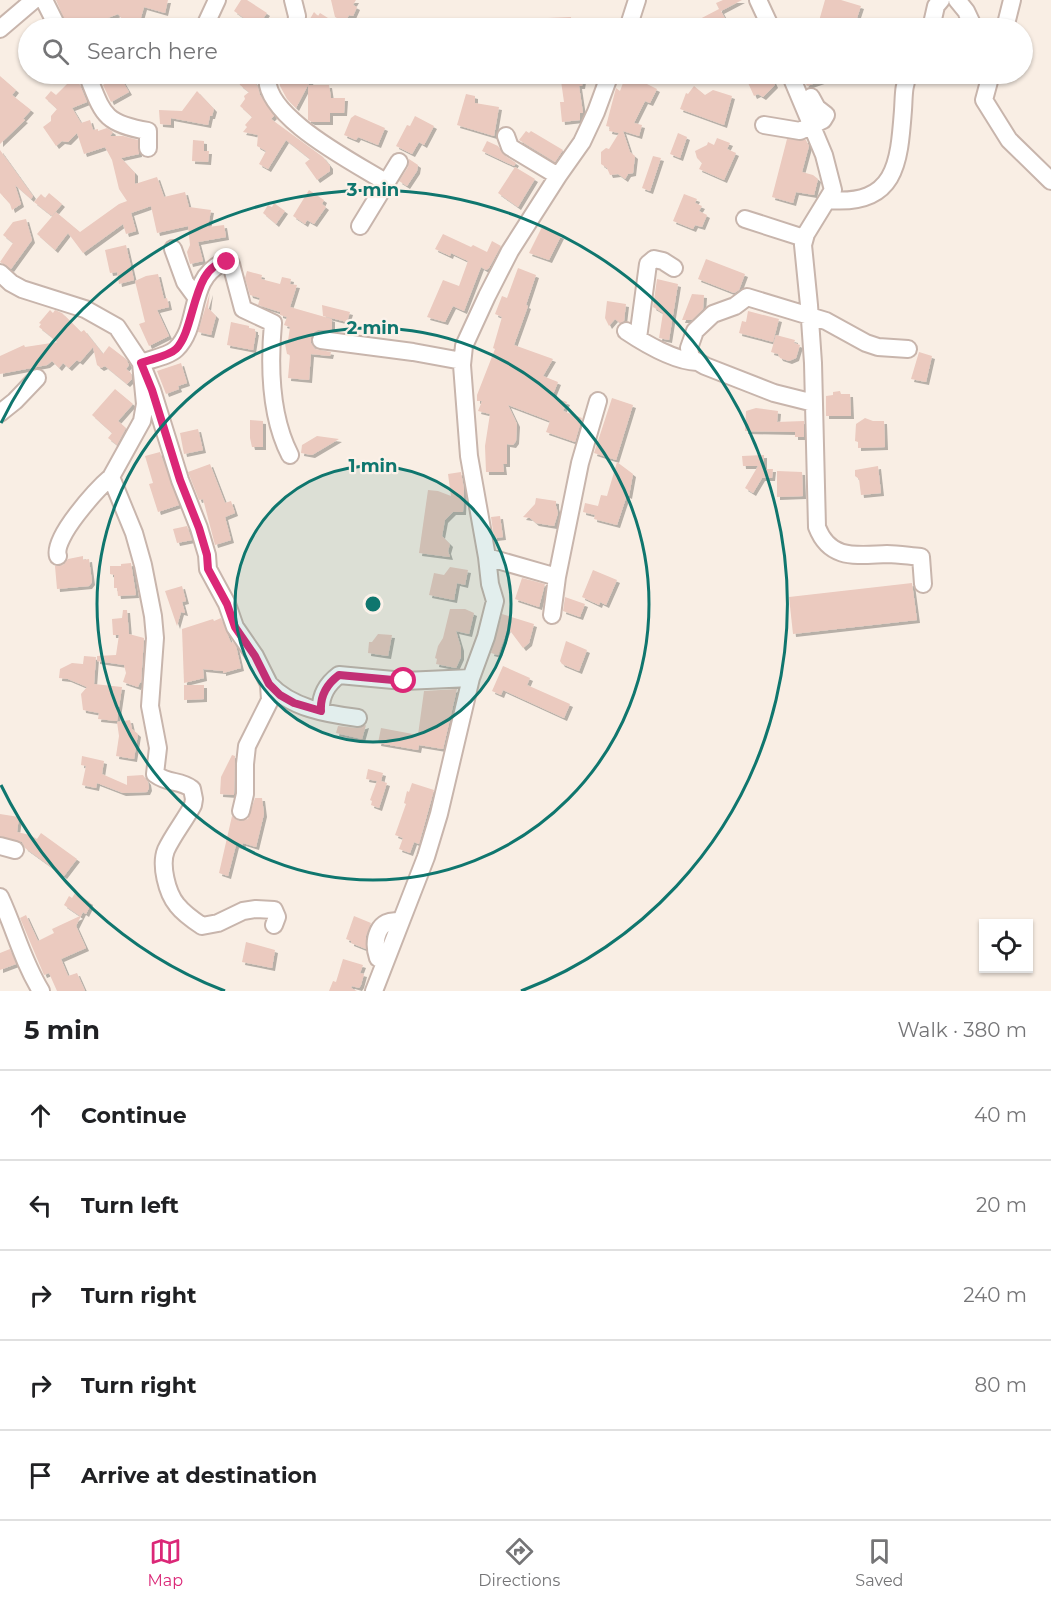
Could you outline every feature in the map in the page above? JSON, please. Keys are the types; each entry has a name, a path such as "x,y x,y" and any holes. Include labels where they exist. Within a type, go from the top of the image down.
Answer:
{"street":[{"path":"0,29 34,0"},
{"path":"44,0 53,18"},
{"path":"209,18 217,0"},
{"path":"293,0 297,18"},
{"path":"631,18 637,0"},
{"path":"758,0 766,18"},
{"path":"933,18 936,6 941,0"},
{"path":"957,0 969,18"},
{"path":"1008,18 1012,0"},
{"path":"90,84 94,94 112,121 125,127 148,131 148,148"},
{"path":"267,84 283,111 301,128 325,146 387,183"},
{"path":"586,104 603,84"},
{"path":"374,991 426,857 440,814 471,678 486,637 495,601 490,584 469,456 462,361 464,346 510,251 582,142 606,84"},
{"path":"794,84 832,180 833,190 802,245 810,316 817,527 824,541 839,552 856,556 889,554 921,556 924,584"},
{"path":"828,200 846,202 864,197 882,189 890,178 899,151 905,84"},
{"path":"989,84 984,100 1009,140 1051,182"},
{"path":"764,124 800,131 823,120 826,115 811,97"},
{"path":"506,135 510,147 558,176"},
{"path":"360,226 399,162"},
{"path":"745,219 804,238"},
{"path":"173,249 185,282 196,297"},
{"path":"674,268 663,261 654,260 648,264 632,334 671,355 686,361 697,362"},
{"path":"141,363 175,351 186,332 196,297 210,271 227,262 231,264 243,309 273,323 272,376 275,410 283,442 290,455"},
{"path":"2,280 33,294 85,309 117,322 141,363 152,390 180,480 199,528 207,555 208,569 227,604 235,627 255,656 269,684 286,699 321,711 358,718"},
{"path":"814,403 774,393 697,362 691,358 689,348 695,332 713,314 735,306 747,297 810,316 878,347 908,349"},
{"path":"321,340 462,361"},
{"path":"58,556 56,551 60,542 94,493 111,477 142,421 145,404 141,363"},
{"path":"0,414 37,378"},
{"path":"552,615 557,577 580,463 598,401"},
{"path":"111,477 136,541 153,616 155,638 150,706 158,748 155,774 168,782 187,785 192,789 194,799 193,806 166,851 163,862 172,895 176,904 202,926 255,909 274,910 277,917 274,925"},
{"path":"487,557 557,577"},
{"path":"321,711 325,689 339,675 404,681 471,678"},
{"path":"242,811 247,746 270,700 269,684"},
{"path":"0,897 29,971 41,991"}],"building":[{"path":"56,0 168,0 165,13 144,7 141,18 121,18 118,14 108,18 64,18"},
{"path":"241,0 247,0 267,13 264,18 244,18 234,11"},
{"path":"331,0 356,0 353,5 357,7 353,16 335,17"},
{"path":"723,0 742,0 721,11 725,18 702,18 719,9 716,3"},
{"path":"825,0 841,0 861,6 857,18 820,18"},
{"path":"314,12 318,16 320,13 328,18 310,18"},
{"path":"0,76 16,90 12,95 31,110 23,119 25,120 0,144"},
{"path":"67,84 79,84 87,102 72,108 81,123 90,120 93,130 107,128 113,132 110,136 123,136 138,140 139,154 121,158 135,173 135,184 157,177 164,197 185,192 189,207 211,210 208,227 224,225 226,237 198,242 203,261 190,264 187,252 190,245 188,226 157,233 151,206 131,213 136,231 126,234 123,224 83,253 68,233 55,250 37,234 56,212 80,232 119,204 127,201 119,189 112,160 105,147 84,154 77,133 68,142 62,141 56,146 43,127 51,121 51,116 57,109 45,98 51,91 56,95"},
{"path":"124,84 129,92 111,102 103,85"},
{"path":"256,84 260,95 274,116 271,119 323,157 330,166 330,171 317,180 305,163 310,159 286,140 268,169 259,164 266,151 257,146 258,135 243,132 247,127 245,125 252,117 240,106 245,99 244,96 249,92 240,85"},
{"path":"280,84 309,84 296,108 287,99"},
{"path":"561,84 582,84 579,86 583,113 580,113 580,120 562,122 560,102 564,102"},
{"path":"623,84 647,84 657,89 650,103 645,101 634,123 642,125 639,136 623,131 630,152 635,156 633,173 628,174 625,179 618,174 610,175 607,168 601,164 601,152 606,148 609,149 619,133 609,131 610,127 606,126 616,88 620,91"},
{"path":"749,84 775,84 763,97 758,94 754,96"},
{"path":"308,85 329,85 331,98 345,98 344,113 330,113 330,122 308,120"},
{"path":"694,86 705,95 713,90 732,96 724,125 680,109 686,93 688,94"},
{"path":"197,91 214,109 208,125 171,118 171,125 160,124 159,110 182,111"},
{"path":"466,94 475,96 475,103 499,107 494,136 457,125"},
{"path":"355,115 385,128 378,145 358,137 356,140 344,135 351,118"},
{"path":"415,116 434,126 424,145 419,142 412,154 396,146 407,125 410,126"},
{"path":"526,131 529,133 531,131 563,150 555,162 519,140"},
{"path":"678,133 687,137 680,158 670,154"},
{"path":"717,138 730,143 727,149 736,153 724,180 699,169 702,163 695,151 707,145 708,142 714,145"},
{"path":"787,139 806,140 809,146 802,172 818,179 814,195 796,192 793,203 772,197"},
{"path":"193,140 204,141 204,151 209,151 208,162 192,161"},
{"path":"487,141 498,146 504,155 516,163 514,166 482,151"},
{"path":"0,150 33,196 31,199 15,185 21,204 12,210 10,204 0,193"},
{"path":"653,156 661,158 650,191 642,188"},
{"path":"409,159 418,165 417,171 407,186 399,181 408,167"},
{"path":"515,167 535,179 518,207 498,193"},
{"path":"309,190 324,200 322,204 326,207 314,224 307,220 305,224 293,216"},
{"path":"49,193 62,204 52,216 34,202 41,194 45,198"},
{"path":"684,194 697,199 695,203 702,206 699,211 707,215 702,227 695,225 693,229 673,221"},
{"path":"274,203 285,211 276,224 263,213 268,205 272,207"},
{"path":"26,219 32,240 11,269 0,262 13,243 3,235 13,222"},
{"path":"542,227 561,236 549,260 529,253"},
{"path":"443,234 487,252 492,241 501,246 489,268 486,270 481,267 464,311 453,306 445,322 427,317 443,280 459,286 468,261 435,249"},
{"path":"126,245 134,280 119,284 117,272 110,273 105,250"},
{"path":"706,259 745,274 739,290 734,293 698,279"},
{"path":"518,268 536,275 514,345 553,359 543,376 558,382 552,397 567,402 563,411 582,418 575,442 546,432 550,421 508,405 517,424 516,441 513,445 507,444 507,464 503,464 504,472 486,472 485,446 490,414 478,411 482,401 477,401 477,395 495,349 493,348 502,317 495,314 502,296 507,298"},
{"path":"247,271 262,275 261,279 280,284 282,277 291,279 290,284 297,285 290,307 332,319 332,331 318,330 311,338 315,349 331,352 330,356 311,354 309,380 288,378 290,355 287,354 285,344 288,341 290,327 284,325 287,317 280,315 280,312 258,305 260,298 250,295 245,278"},
{"path":"158,274 164,299 167,298 169,307 157,310 169,336 149,346 139,324 145,322 135,281"},
{"path":"657,279 678,284 669,340 659,338 663,313 653,307"},
{"path":"210,292 208,308 216,316 211,335 198,332"},
{"path":"692,294 704,295 703,309 692,320 682,320"},
{"path":"607,301 626,304 624,321 620,323 615,319 609,326 605,318"},
{"path":"322,305 350,312 347,322 323,316"},
{"path":"50,310 53,313 55,310 62,313 81,332 84,330 103,354 109,346 126,359 129,365 126,369 131,373 132,379 127,384 105,366 101,368 97,365 93,347 80,362 77,360 69,368 63,363 59,368 52,361 47,365 0,374 0,356 24,345 25,347 58,342 39,327 41,324 39,323"},
{"path":"748,311 779,319 773,342 739,333 742,321 746,322"},
{"path":"231,322 255,329 253,350 227,345"},
{"path":"776,335 795,340 794,343 800,345 796,358 789,361 771,352"},
{"path":"919,352 932,356 926,382 911,379"},
{"path":"181,363 187,383 166,394 157,371"},
{"path":"115,389 133,404 118,421 126,428 117,445 108,438 112,433 92,415"},
{"path":"840,391 841,394 850,394 851,416 826,416 826,396"},
{"path":"612,398 633,405 616,460 594,453"},
{"path":"756,408 778,411 777,422 804,421 804,437 795,437 795,432 745,431 746,411"},
{"path":"865,418 884,421 885,447 858,448 858,442 855,441 856,424"},
{"path":"250,420 263,421 263,447 252,447"},
{"path":"198,429 203,450 184,454 180,433"},
{"path":"317,436 339,439 312,455 301,453 302,445"},
{"path":"160,452 179,505 158,512 149,484 153,483 145,456"},
{"path":"764,455 764,469 773,469 772,478 762,478 753,493 745,488 758,466 743,466 742,456"},
{"path":"617,462 633,474 629,496 627,495 617,525 594,519 595,515 583,512 585,503 598,506 601,495 607,496"},
{"path":"210,464 225,503 231,501 235,513 225,517 231,540 215,545 203,499 199,500 188,472"},
{"path":"878,466 881,493 861,495 855,470"},
{"path":"777,471 802,472 803,496 777,497"},
{"path":"461,472 464,489 463,512 453,512 445,520 442,536 450,544 448,551 450,557 419,553 428,490 451,496 448,474"},
{"path":"536,498 556,501 558,513 554,526 536,523 530,518 523,517 535,504"},
{"path":"500,516 503,537 494,538 491,517"},
{"path":"187,526 192,540 177,543 173,529"},
{"path":"83,556 83,560 89,559 92,582 89,586 57,589 55,566 63,565 68,559"},
{"path":"131,563 136,595 118,596 117,588 114,588 114,575 110,574 110,566"},
{"path":"450,567 468,570 465,585 457,583 454,600 429,595 434,573 444,575"},
{"path":"593,570 617,580 606,605 600,602 599,605 582,597"},
{"path":"522,578 545,584 539,607 515,599"},
{"path":"912,583 917,620 793,634 789,597"},
{"path":"182,586 186,601 182,602 185,613 181,612 177,626 165,591"},
{"path":"565,597 585,604 580,617 563,611"},
{"path":"450,609 465,609 474,613 469,634 456,631 461,657 456,668 436,664 437,659 435,658"},
{"path":"123,610 127,610 129,634 144,638 141,683 138,687 123,682 126,673 124,665 97,661 97,656 116,655 119,635 113,635 112,619 122,618"},
{"path":"502,614 534,624 529,643 523,648 508,628 498,655 491,653"},
{"path":"221,618 231,643 233,642 236,646 241,668 223,673 223,671 203,669 204,678 184,683 182,629"},
{"path":"378,634 392,635 388,656 368,653 369,642 372,642"},
{"path":"566,641 587,650 579,671 560,661"},
{"path":"84,656 96,657 94,684 122,687 117,721 98,719 99,713 83,710 81,694 87,687 68,679 59,678 60,669 72,663 83,664"},
{"path":"503,666 530,678 527,685 570,704 564,718 503,690 501,695 492,691"},
{"path":"184,685 204,685 204,699 184,700"},
{"path":"457,689 443,749 419,745 418,750 378,743 381,728 418,735 424,691"},
{"path":"130,720 132,729 138,734 134,759 116,756 119,736 117,722"},
{"path":"366,725 362,739 336,733 338,726 357,728"},
{"path":"232,755 235,756 234,795 220,794 221,777"},
{"path":"82,756 104,761 102,774 127,785 127,776 143,775 148,782 147,792 123,793 97,783 96,788 82,785 86,766 81,765"},
{"path":"368,769 383,773 381,781 387,783 379,808 371,805 370,800 377,781 366,779"},
{"path":"412,783 434,790 419,844 414,842 410,853 399,849 403,838 395,835 406,804 404,803 407,791 409,792"},
{"path":"255,798 262,798 264,814 256,847 243,843 242,847 236,845 228,876 219,873 232,816 239,821 248,819"},
{"path":"0,814 19,817 17,832 37,839 41,833 77,859 64,876 25,848 22,842 0,836"},
{"path":"75,893 90,902 86,914 83,912 76,926 86,948 61,959 68,976 77,973 85,991 57,991 49,973 44,975 20,918 26,915 38,941 54,933 52,929 80,916 64,905 69,896 72,898"},
{"path":"354,916 371,923 366,936 366,949 346,939"},
{"path":"246,942 275,950 272,968 242,962"},
{"path":"10,949 16,964 0,970 0,953"},
{"path":"343,959 363,965 360,973 364,974 361,985 359,988 352,986 351,988 357,991 329,991 333,981 336,982"}],"route":[{"path":"227,262 210,271 199,289 186,332 175,351 141,363 157,405 180,480 199,528 207,555 208,569 243,641 266,674 269,684 286,699 321,711 325,689 339,675 404,681"}]}
